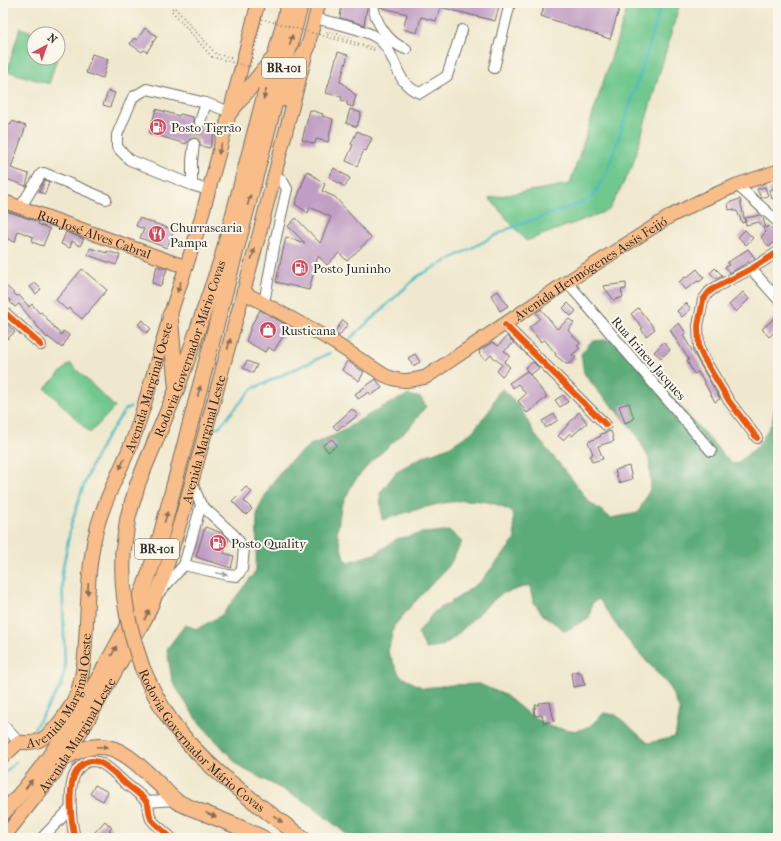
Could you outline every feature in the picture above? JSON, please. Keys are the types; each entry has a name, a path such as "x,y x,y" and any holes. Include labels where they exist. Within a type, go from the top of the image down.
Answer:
{"highway":[{"name":"Rodovia Governador Mário Covas","path":"289,3 222,258 176,391 136,489 128,517 123,552 124,596 127,618 142,667 161,705 184,737 198,753 229,782 302,838"},
{"name":"Rodovia Governador Mário Covas","path":"3,813 36,775 85,702 126,628 143,591 161,535 301,3"},
{"path":"267,132 308,46"},
{"path":"230,112 275,56"},
{"path":"170,315 176,391"},
{"path":"65,758 74,752 90,748 102,746 114,749 129,756 175,800 241,827 263,838"}],"main road":[{"name":"Avenida Marginal Oeste","path":"18,742 28,743 39,740 49,734 67,711 75,698 80,684 84,659 89,580 96,528 137,428 170,315 195,239 258,3"},
{"name":"Avenida Marginal Leste","path":"3,838 40,793 65,758 88,720 156,597 168,564 192,482 259,235 319,3"},
{"name":"Avenida Hermógenes Assis Feijó","path":"243,292 327,338 394,380 404,381 426,377 567,282 669,217 700,201 737,185 778,171"},
{"name":"Rua José Alves Cabral","path":"3,201 186,267"},
{"path":"3,757 18,742"}],"street":[{"path":"372,3 373,12 376,19 390,39 398,47 406,50"},
{"path":"494,68 510,3"},
{"path":"315,18 364,32 380,40 389,52 401,79 412,90 420,93 447,76 462,30"},
{"path":"208,190 192,186 130,160 117,147 117,135 134,97 147,89 206,103 230,112"},
{"path":"200,122 206,103"},
{"path":"192,186 194,144"},
{"path":"20,208 41,174 44,173 106,199"},
{"path":"264,303 286,189 275,173"},
{"path":"737,185 778,222"},
{"path":"259,235 275,242"},
{"path":"757,438 724,392 698,348 697,337 700,309 703,300 709,292 778,252"},
{"path":"751,269 778,299"},
{"name":"Rua Irineu Jacques","path":"567,282 711,451"},
{"path":"3,311 41,345"},
{"path":"505,325 606,425"},
{"path":"184,565 237,576 242,569 244,548 234,534 201,505 192,482"},
{"path":"156,597 184,565 201,505"},
{"path":"3,725 18,742"},
{"path":"75,838 72,827 71,808 74,776 78,769 86,761 95,760 101,763 147,802 151,818 171,838"},
{"path":"147,802 175,800"},
{"path":"42,838 71,808"}],"path":[{"path":"243,61 216,54 174,7 171,10 212,57 250,67 262,19 374,50 375,48 326,34 327,31 352,38 355,30"}],"green space":[{"path":"629,3 680,3 632,167 609,210 526,241 489,198 570,184"},
{"path":"20,28 26,30 26,66 55,66 49,84 7,71"},
{"path":"615,339 634,356 731,463 736,464 758,446 772,423 778,390 778,838 351,838 308,803 240,767 196,719 172,681 167,649 185,625 197,629 222,615 256,571 257,515 259,507 272,483 289,462 310,445 335,435 382,407 408,395 421,398 426,406 410,427 370,463 353,483 341,507 337,533 344,558 349,562 375,554 397,539 423,533 450,531 462,542 449,566 394,626 388,652 400,676 423,688 479,684 505,695 527,713 551,727 577,731 590,726 604,713 616,715 648,743 675,737 680,711 669,686 631,644 599,599 592,603 589,618 565,631 543,615 533,601 530,585 501,594 455,637 441,647 426,649 418,633 434,612 459,597 481,581 515,540 513,512 497,505 475,500 434,505 382,520 380,493 397,471 422,457 449,447 472,432 489,411 498,393 503,389 521,409 535,435 572,479 588,501 611,518 638,513 651,487 649,459 636,434 618,412 599,393 584,373 581,354 592,341"},
{"path":"70,363 115,407 90,433 45,388"}],"building":[{"path":"342,3 367,3 364,25 340,18"},
{"path":"380,3 500,3 495,21 440,7 436,21 421,17 417,33 403,29 407,14 380,7"},
{"path":"545,3 621,3 610,39 541,16"},
{"path":"145,28 157,36 147,52 144,50 142,52 130,44 134,38 137,40"},
{"path":"338,52 348,55 340,82 356,95 353,107 347,105 347,102 341,100 342,97 326,93"},
{"path":"92,54 108,59 103,78 86,73"},
{"path":"108,91 115,93 110,107 103,105"},
{"path":"156,109 179,116 180,114 193,117 194,124 198,128 204,127 206,123 216,126 210,148 200,146 200,141 195,138 191,138 188,142 186,142 186,144 149,133"},
{"path":"350,109 361,113 357,127 346,123"},
{"path":"310,110 323,114 322,116 333,119 328,142 316,139 315,144 302,140"},
{"path":"12,121 26,126 11,168 29,174 26,186 3,178 3,122 11,125"},
{"path":"357,131 372,138 366,151 364,150 357,166 346,161"},
{"path":"334,168 350,178 345,187 329,177"},
{"path":"307,171 325,184 322,191 335,197 371,238 347,261 339,253 327,265 318,256 309,290 276,282 286,237 305,243 288,226 296,218 320,243 331,217 310,207 308,213 295,204"},
{"path":"45,180 49,182 45,194 39,192"},
{"path":"765,187 768,196 761,198 757,189"},
{"path":"778,187 778,197 772,199 769,190"},
{"path":"740,199 745,222 742,223 737,211 734,211 734,209 729,210 728,203"},
{"path":"3,210 39,222 38,224 50,229 43,246 32,242 33,237 18,231 15,242 3,237"},
{"path":"760,215 763,218 766,228 769,226 778,235 778,238 769,247 761,237 766,232 759,222 746,225 745,218"},
{"name":"Churrascaria Pampa","path":"139,218 174,230 167,248 140,238 144,229 136,226"},
{"path":"745,230 753,238 746,245 738,237"},
{"path":"66,232 84,239 80,246 72,241 70,248 61,244"},
{"path":"90,248 120,255 116,265 88,255"},
{"path":"748,249 755,258 730,273 725,267 729,265 727,263"},
{"path":"157,266 167,269 161,286 152,283"},
{"path":"715,268 723,276 717,279 710,273"},
{"path":"82,269 107,290 82,319 69,308 67,310 56,300"},
{"path":"697,269 704,278 685,290 679,282"},
{"path":"3,283 17,296 19,295 29,307 32,304 39,313 41,312 61,335 63,331 69,335 62,348 48,337 47,338 19,304 15,307 10,302 11,301 3,294"},
{"path":"35,283 41,289 36,294 30,287"},
{"path":"626,283 626,289 621,290 623,297 614,300 603,286"},
{"path":"498,291 508,306 500,311 491,295"},
{"path":"743,292 749,299 736,312 729,305"},
{"path":"568,303 576,311 571,316 563,308"},
{"path":"686,303 691,309 682,317 677,311"},
{"path":"638,308 655,329 646,336 641,329 643,328 631,314"},
{"path":"541,309 557,329 569,319 574,323 568,330 580,343 577,346 580,348 572,355 576,357 571,363 566,364 555,355 556,354 544,339 541,342 529,328 540,318 536,313"},
{"name":"Rusticana","path":"260,310 289,326 274,351 268,347 265,352 246,341 253,322"},
{"path":"778,315 778,329 769,337 762,329"},
{"path":"3,320 15,332 7,339 3,335"},
{"path":"143,320 151,329 146,333 138,324"},
{"path":"343,320 348,324 339,336 334,333"},
{"path":"679,323 686,333 683,335 720,399 715,402 698,372 694,374 687,361 689,360 670,330"},
{"path":"507,336 514,343 504,351 510,356 504,362 510,367 502,376 497,371 502,365 491,355 486,360 479,354 479,351 493,342 498,346"},
{"path":"664,342 670,350 661,358 654,352"},
{"path":"415,354 420,362 413,366 408,358"},
{"path":"247,361 257,365 253,373 243,368"},
{"path":"347,361 364,372 359,381 342,370"},
{"path":"533,362 539,368 530,375 525,368"},
{"path":"527,371 547,397 527,413 518,401 526,394 518,384 513,388 509,383"},
{"path":"376,379 382,388 371,395 369,392 358,399 355,394"},
{"path":"563,395 568,402 560,407 555,400"},
{"path":"629,403 634,419 625,423 619,406"},
{"path":"352,409 358,415 337,430 333,426"},
{"path":"579,412 587,423 572,436 570,433 563,440 558,436"},
{"path":"554,414 558,420 546,428 542,421"},
{"path":"611,431 614,441 598,446 603,459 592,462 590,456 593,454 588,442 601,436 600,434"},
{"path":"332,439 337,445 328,452 323,445"},
{"path":"629,466 632,479 619,483 615,470"},
{"path":"246,487 252,492 244,501 252,509 246,515 232,501"},
{"path":"205,527 222,533 229,539 224,553 234,556 231,568 196,557"},
{"path":"578,671 578,673 581,673 585,685 573,687 571,673"},
{"path":"550,702 554,721 544,723 542,715 535,716 534,708 536,708 535,705 539,705 539,703"},
{"path":"95,785 108,792 103,801 90,794"},
{"path":"105,821 112,828 109,831 113,834 109,838 99,838 94,833"}],"waterway":[{"path":"350,339 418,276 508,229 583,202 591,197 605,177 642,69 662,3"},
{"path":"215,428 220,426 252,389 330,353"},
{"path":"32,732 61,686 65,669 62,573 71,525 92,464 106,438 125,410 130,407"},
{"path":"3,774 16,762"}],"tunnel":[{"path":"194,144 200,122"}],"cycle path":[{"path":"757,438 729,401 703,357 699,348 698,326 703,300 709,292 778,252"},
{"path":"3,311 41,345"},
{"path":"505,325 606,425"},
{"path":"75,838 72,823 71,786 76,772 88,761 95,761 108,767 144,798 148,805 151,819 171,838"}],"place":[{"name":"Posto Tigrão","path":"158,127"},
{"name":"Churrascaria Pampa","path":"157,234"},
{"name":"Posto Juninho","path":"300,268"},
{"name":"Rusticana","path":"268,330"},
{"name":"Posto Quality","path":"218,543"}]}
